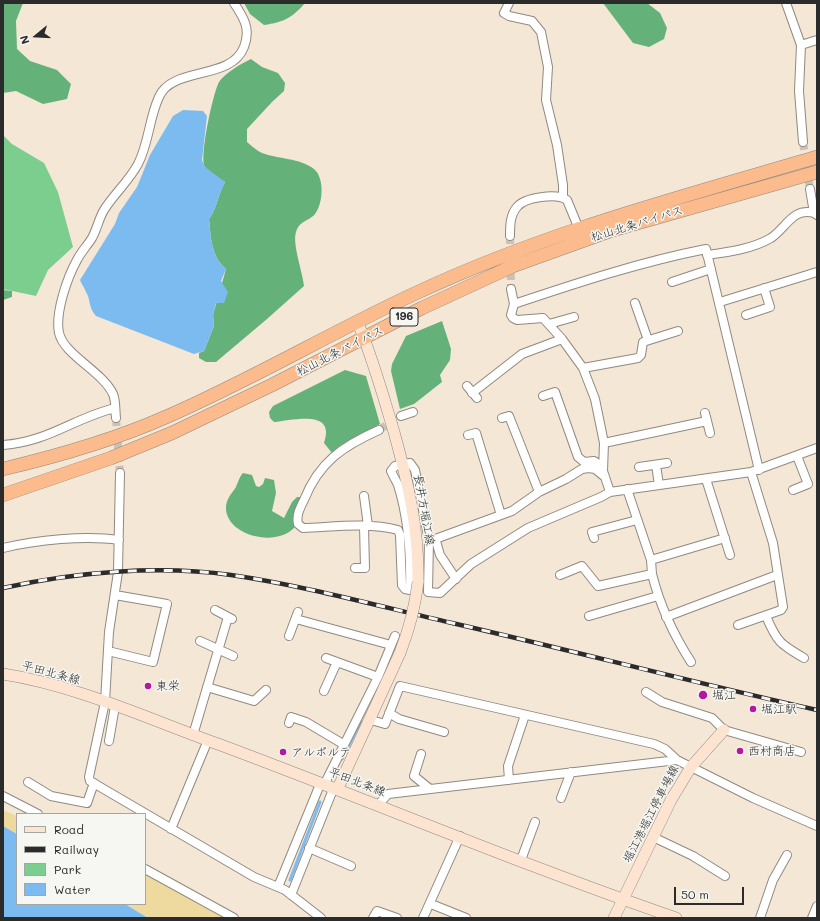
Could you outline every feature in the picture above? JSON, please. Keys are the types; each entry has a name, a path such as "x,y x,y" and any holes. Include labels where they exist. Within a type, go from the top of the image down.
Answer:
{"highway":[{"name":"松山北条バイパス","path":"3,470 105,441 165,418 414,294 506,254 578,229 817,157"},
{"name":"松山北条バイパス","path":"3,495 111,458 172,433 272,385 422,308 513,266 613,230 817,172"}],"main road":[{"name":"長井方堀江線","path":"329,785 371,720 400,653 412,617 418,582 418,551 416,531 402,463 376,369 358,323"},
{"name":"平田北条線","path":"3,674 55,685 110,704 329,785 623,900 672,917"},
{"name":"堀江港堀江停車場線","path":"614,918 671,800 691,767 724,730"}],"street":[{"path":"116,418 113,395 106,382 62,341 58,325 64,292 76,260 92,238 103,211 125,185 139,163 153,110 160,94 168,85 177,80 225,66 236,59 243,51 247,40 248,30 245,21 234,3"},
{"path":"509,3 504,13 509,16 532,20 541,32 548,67 546,100 557,145 563,185 563,197 570,205 578,229"},
{"path":"786,3 801,45 800,98 803,142"},
{"path":"801,45 817,40"},
{"path":"810,189 816,214"},
{"path":"510,236 510,223 517,206 531,199 563,197"},
{"path":"708,255 742,249 758,244 772,237 792,217 807,211 816,214"},
{"path":"514,304 595,277 659,258 706,249 720,302 755,471 773,543 783,607 781,610 738,626"},
{"path":"672,282 711,269"},
{"path":"720,302 817,272"},
{"path":"746,315 770,307 764,288"},
{"path":"511,289 514,304 511,315 513,318 517,320 543,318 562,339 583,368 595,399 604,443 603,467 610,492"},
{"path":"636,303 648,340"},
{"path":"549,324 574,317"},
{"path":"583,368 638,358 641,355 643,342 678,331"},
{"path":"472,392 522,354 562,339"},
{"path":"543,396 555,392 578,457 584,462 594,461 603,467"},
{"path":"3,445 29,442 40,439 64,430 99,412 115,408"},
{"path":"401,416 413,412"},
{"path":"502,418 509,416 539,492"},
{"path":"604,443 706,417 710,433"},
{"path":"379,430 357,440 333,456 321,468 307,491 297,515 298,524 303,528 384,526 398,530 400,535 402,585 405,589 440,593 471,564 528,528 610,492 755,471 817,448"},
{"path":"468,435 476,433 501,515"},
{"path":"793,490 808,484 797,456"},
{"path":"410,590 410,554 407,524 397,483 391,471 395,466 402,463 410,463 414,466 429,540 428,592"},
{"path":"640,468 667,463"},
{"path":"656,465 660,485"},
{"path":"456,579 440,555 436,541 438,538 512,511 539,492 566,480 582,469 595,469 605,477"},
{"path":"109,741 110,704 108,651 118,572 120,473"},
{"path":"706,479 730,555"},
{"path":"627,490 651,560 652,574 658,596 677,640 691,662"},
{"path":"355,568 365,568 366,526 364,496"},
{"path":"594,538 592,532 637,520"},
{"path":"3,548 35,542 106,538 119,540"},
{"path":"651,560 725,538"},
{"path":"560,575 582,566 598,586 652,574"},
{"path":"666,617 777,575"},
{"path":"108,651 153,662 167,604 115,595"},
{"path":"589,616 658,596"},
{"path":"193,735 218,649 231,618 215,610"},
{"path":"289,636 297,615 391,645"},
{"path":"766,616 779,643 804,658"},
{"path":"291,895 309,848 343,744 378,677 394,636"},
{"path":"200,641 233,656"},
{"path":"326,658 378,677"},
{"path":"324,691 337,662"},
{"path":"207,686 254,701 266,690"},
{"path":"371,720 385,724 400,686 654,744 665,749 676,760 753,798 817,826"},
{"path":"646,692 662,702 712,718 724,730 801,752"},
{"path":"110,704 89,777 94,783 144,813"},
{"path":"389,713 399,719 444,732"},
{"path":"509,780 508,766 525,715"},
{"path":"289,722 291,717 306,722 343,744"},
{"path":"171,829 208,740"},
{"path":"421,754 414,776 430,789"},
{"path":"378,804 388,794 676,760"},
{"path":"561,798 572,772"},
{"path":"28,782 51,796 87,803 94,783"},
{"path":"278,887 329,785"},
{"path":"3,796 36,813"},
{"path":"146,814 254,877 278,887 321,918"},
{"path":"521,860 535,822"},
{"path":"423,918 431,904 460,836"},
{"path":"653,837 693,856 725,876"},
{"path":"309,848 351,866"},
{"path":"760,918 773,880 787,855"},
{"path":"146,870 234,918"},
{"path":"431,904 466,918"},
{"path":"812,918 817,906"},
{"path":"373,918 377,911 397,918"}],"green space":[{"path":"3,3 23,3 16,21 17,49 30,61 57,70 71,84 67,99 43,104 16,91 3,93"},
{"path":"244,3 305,3 292,16 282,21 264,25 250,14"},
{"path":"603,3 647,3 660,13 667,28 664,39 649,47 633,43"},
{"path":"251,59 262,67 278,73 285,83 284,91 247,129 247,142 262,153 296,161 308,165 314,169 320,178 322,191 321,198 318,210 312,217 300,225 295,237 295,244 304,286 216,362 206,362 199,358 199,353 204,351 214,326 213,315 226,269 217,258 211,240 209,219 214,211 225,182 205,167 205,139 210,111 219,82 238,66"},
{"path":"3,135 12,144 44,163 58,192 73,247 48,270 36,296 3,289"},
{"path":"3,290 12,291 12,297 3,300"},
{"path":"442,321 451,349 450,360 440,375 442,382 414,404 400,409 391,371 392,364 406,336"},
{"path":"345,370 366,376 380,424 332,453 324,443 326,432 324,425 319,421 302,419 274,422 270,418 269,412 273,406"},
{"path":"243,473 252,475 256,486 259,487 263,484 265,478 274,480 276,493 272,511 284,518 292,502 297,497 300,497 294,528 286,534 275,537 264,537 252,535 242,531 233,524 228,516 226,506"}],"sand":[{"path":"3,810 16,816 16,833 3,826"},
{"path":"146,875 225,918 148,918 127,905 146,905"}],"water":[{"path":"183,110 203,111 207,116 202,160 205,167 225,182 214,211 209,219 211,240 217,258 226,269 221,281 228,292 224,303 216,303 213,315 214,326 204,351 194,354 96,316 92,310 88,295 80,280 115,224 119,213 137,187 150,155 173,116"},
{"path":"3,826 16,833 16,905 127,905 148,918 3,918"}],"waterway":[{"path":"370,702 375,691"},
{"path":"342,759 361,721"},
{"path":"290,880 320,802"}],"tunnel":[{"path":"803,142 810,189"},
{"path":"510,236 511,289"},
{"path":"379,430 401,416"},
{"path":"116,418 120,473"}],"railway":[{"path":"3,588 30,582 88,574 146,570 203,572 231,575 342,597 817,710"}],"place":[{"name":"東栄","path":"148,686"},
{"name":"堀江","path":"703,695"},
{"name":"堀江駅","path":"753,709"},
{"name":"西村商店","path":"740,751"},
{"name":"アルポルテ","path":"283,752"}]}
